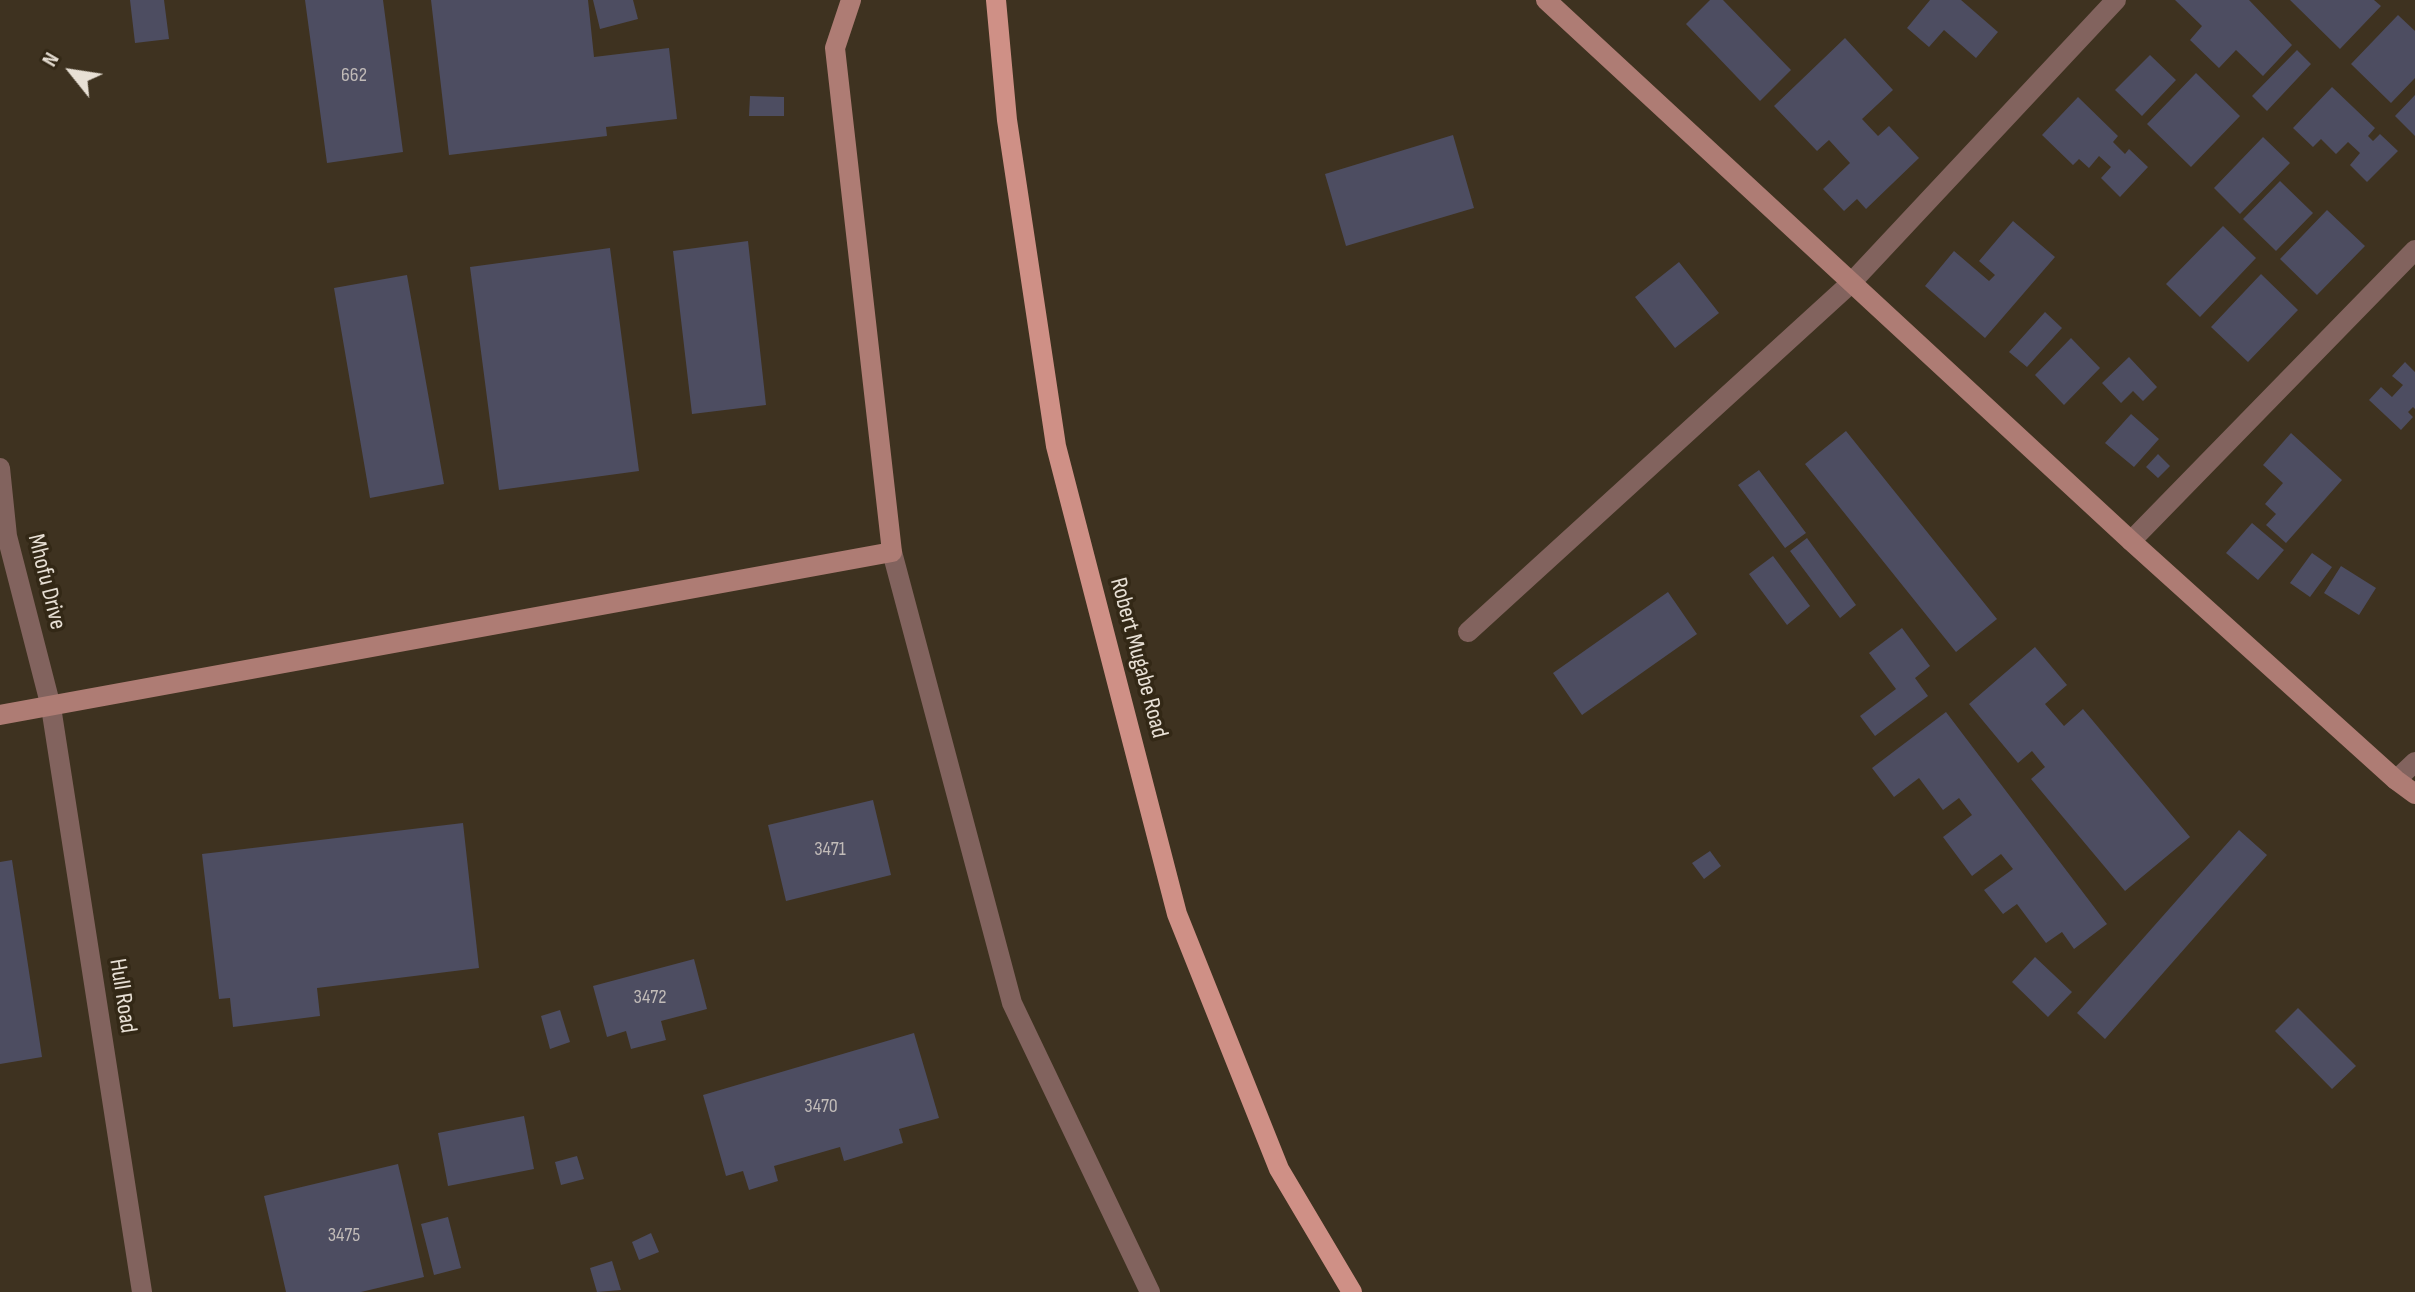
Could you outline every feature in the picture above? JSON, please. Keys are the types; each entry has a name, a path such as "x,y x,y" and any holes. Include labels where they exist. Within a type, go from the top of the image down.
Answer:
{"main road":[{"name":"Robert Mugabe Road","path":"996,0 1007,120 1056,446 1177,914 1279,1169 1352,1292"}],"street":[{"path":"851,0 835,48 892,552 1012,1003 1150,1292"},
{"path":"1546,0 2131,541 2415,794"},
{"path":"1468,632 1851,283 2105,4"},
{"path":"2131,541 2415,250"},
{"name":"Mhofu Drive","path":"0,468 3,536 51,707"},
{"path":"0,715 892,552"},
{"name":"Hull Road","path":"51,707 142,1292"},
{"path":"2396,780 2415,762"}],"building":[{"path":"130,0 164,0 169,39 135,43"},
{"path":"305,0 383,0 403,152 327,163"},
{"path":"431,0 588,0 594,57 669,48 677,119 606,127 607,136 449,155"},
{"path":"593,0 633,0 638,19 600,29"},
{"path":"1710,0 1723,0 1791,70 1760,101 1686,24"},
{"path":"1930,0 1961,0 1998,32 1976,58 1944,30 1929,47 1907,28"},
{"path":"2175,0 2249,0 2292,45 2263,76 2236,50 2219,68 2190,40 2202,26"},
{"path":"2290,0 2374,0 2381,6 2340,49"},
{"path":"2398,15 2415,31 2415,78 2391,103 2351,64"},
{"path":"1845,38 1893,90 1862,119 1878,136 1889,126 1919,158 1866,209 1857,199 1844,211 1823,189 1850,163 1829,140 1817,151 1774,106"},
{"path":"2297,50 2311,64 2267,111 2252,96"},
{"path":"2150,55 2176,80 2142,116 2115,90"},
{"path":"2196,73 2240,116 2191,167 2147,124"},
{"path":"2332,87 2375,128 2368,136 2373,141 2380,134 2398,151 2367,182 2350,165 2360,153 2348,142 2336,154 2321,139 2313,147 2293,128"},
{"path":"2415,95 2415,136 2395,116"},
{"path":"750,96 784,97 784,116 749,116"},
{"path":"2078,97 2118,136 2113,142 2125,154 2129,149 2148,167 2120,197 2101,178 2111,167 2099,156 2089,168 2079,159 2073,165 2042,135"},
{"path":"1453,135 1474,208 1346,246 1325,174"},
{"path":"2263,137 2290,163 2240,214 2214,188"},
{"path":"2280,181 2313,213 2276,251 2243,219"},
{"path":"2327,210 2365,246 2317,295 2280,259"},
{"path":"2013,221 2055,257 1985,338 1925,286 1954,251 1989,281 1995,275 1979,261"},
{"path":"2223,226 2256,258 2200,317 2166,284"},
{"path":"748,241 766,405 692,414 673,251"},
{"path":"610,248 639,471 499,490 470,267"},
{"path":"1679,262 1719,313 1675,348 1635,297"},
{"path":"2261,274 2298,310 2248,362 2211,327"},
{"path":"407,275 444,484 370,498 334,288"},
{"path":"2045,312 2062,328 2027,367 2009,352"},
{"path":"2071,338 2100,368 2064,405 2035,375"},
{"path":"2129,357 2157,387 2143,401 2133,391 2121,403 2102,383"},
{"path":"2405,362 2415,372 2415,409 2413,407 2408,412 2413,417 2401,430 2369,400 2381,387 2392,397 2403,385 2392,376"},
{"path":"2131,414 2159,439 2134,467 2105,443"},
{"path":"1846,431 1997,619 1956,652 1805,464"},
{"path":"2291,433 2342,480 2286,543 2266,525 2276,514 2265,504 2283,483 2263,465"},
{"path":"2158,454 2170,466 2158,478 2146,467"},
{"path":"1759,470 1806,533 1785,548 1738,485"},
{"path":"2252,523 2284,550 2258,580 2226,553"},
{"path":"1807,538 1856,605 1840,618 1790,551"},
{"path":"2312,553 2332,567 2310,597 2290,583"},
{"path":"1773,556 1810,606 1787,625 1749,574"},
{"path":"2341,566 2376,588 2359,615 2324,593"},
{"path":"1668,592 1697,634 1582,715 1553,673"},
{"path":"1902,628 1930,666 1915,678 1928,696 1875,736 1860,716 1896,689 1869,653"},
{"path":"2035,647 2067,685 2045,704 2064,726 2083,709 2190,837 2125,891 2031,779 2045,767 2032,751 2018,763 1969,704"},
{"path":"1946,712 2107,924 2074,949 2062,932 2046,943 2017,904 2003,914 1984,890 2013,869 2001,854 1972,876 1943,837 1972,815 1959,798 1943,810 1919,778 1894,797 1872,768"},
{"path":"873,800 891,875 786,901 768,825"},
{"path":"463,823 479,968 317,988 320,1016 233,1027 230,998 219,999 202,854"},
{"path":"2239,830 2267,855 2105,1039 2077,1013"},
{"path":"1710,851 1721,866 1704,879 1692,863"},
{"path":"12,860 42,1057 0,1064 0,862"},
{"path":"2035,957 2072,992 2048,1017 2012,982"},
{"path":"694,959 707,1009 661,1021 666,1040 631,1049 626,1031 607,1037 593,986"},
{"path":"2298,1008 2356,1066 2332,1089 2275,1031"},
{"path":"560,1010 570,1042 550,1049 541,1016"},
{"path":"914,1033 939,1118 899,1129 903,1143 844,1161 840,1147 774,1166 778,1181 749,1190 743,1171 726,1176 703,1095"},
{"path":"524,1116 534,1169 448,1186 438,1133"},
{"path":"577,1156 584,1179 561,1185 555,1162"},
{"path":"398,1164 424,1277 361,1292 286,1292 264,1196"},
{"path":"448,1217 461,1268 434,1275 421,1224"},
{"path":"651,1233 659,1252 639,1260 632,1242"},
{"path":"612,1261 621,1290 597,1292 590,1268"}]}
